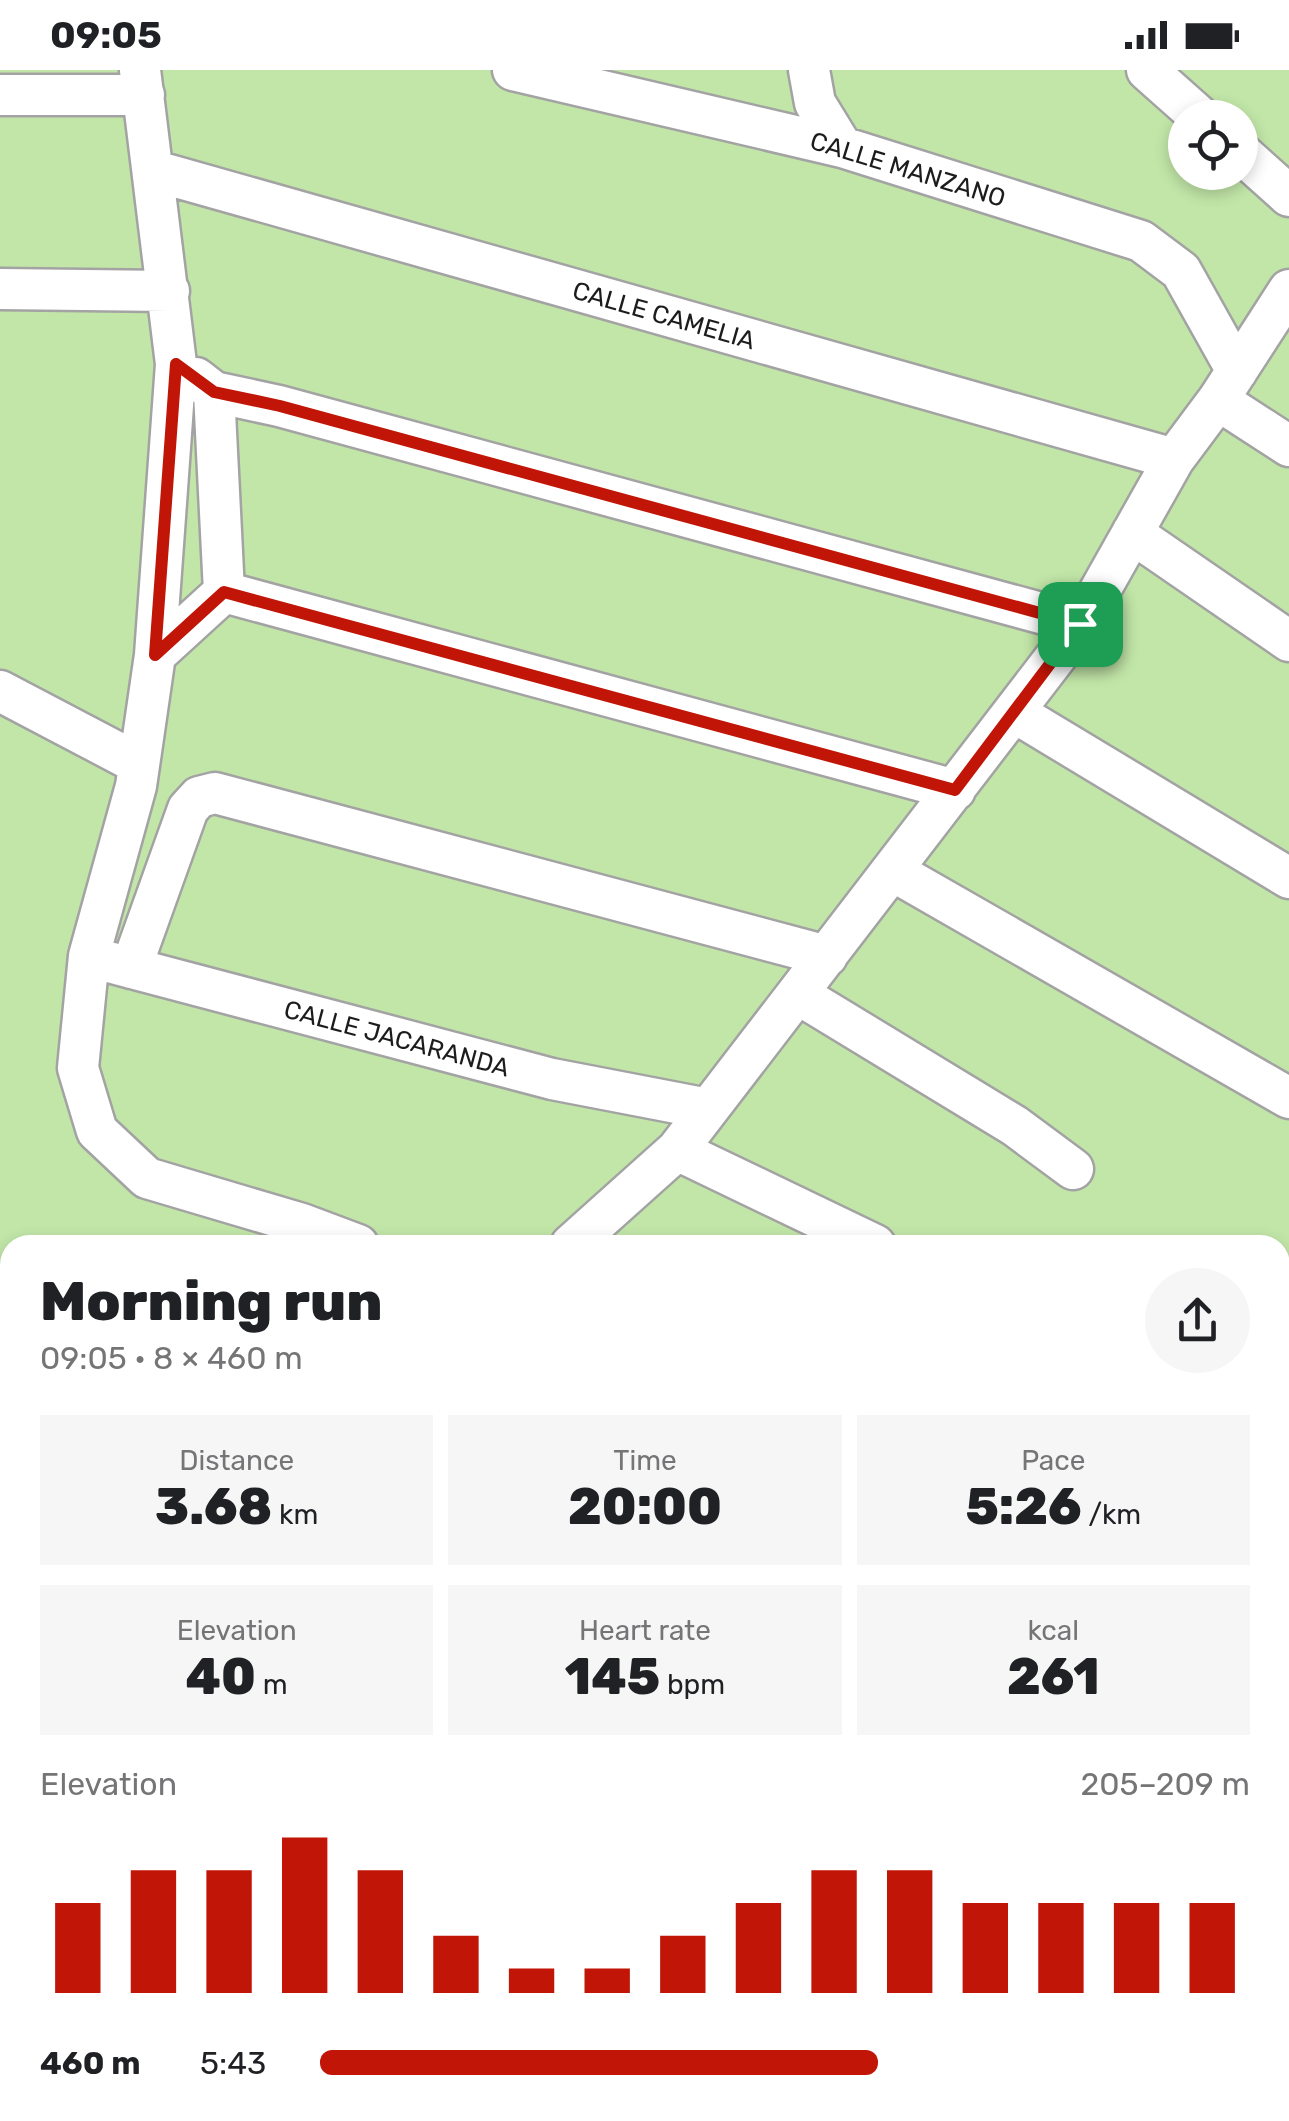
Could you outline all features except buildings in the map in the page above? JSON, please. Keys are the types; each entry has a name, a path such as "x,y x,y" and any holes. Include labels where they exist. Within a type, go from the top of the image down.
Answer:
{"street":[{"name":"CALLE MANZANO","path":"512,70 842,147 1141,241 1181,271 1228,385"},
{"path":"808,70 816,104 842,147"},
{"path":"1147,70 1180,100"},
{"path":"0,94 142,83 176,364 155,655 136,786 89,956 78,1068 96,1131 147,1178 327,1235"},
{"path":"1258,168 1289,196"},
{"name":"CALLE CAMELIA","path":"155,171 1174,459"},
{"path":"0,288 169,291"},
{"path":"581,1235 677,1150 1080,624 1174,459 1228,385 1289,290"},
{"path":"176,364 214,392 298,411 1080,624"},
{"path":"1228,385 1289,446"},
{"path":"214,392 224,592"},
{"path":"1132,533 1289,641"},
{"path":"155,655 224,592"},
{"path":"224,592 955,790"},
{"path":"0,691 139,764"},
{"path":"1014,712 1289,878"},
{"path":"132,968 188,809 199,797 215,793 827,956"},
{"path":"892,870 1289,1098"},
{"name":"CALLE JACARANDA","path":"89,956 552,1079 708,1110"},
{"path":"798,994 1015,1126 1074,1169"},
{"path":"677,1150 854,1235"}],"green space":[{"path":"0,70 1289,70 1289,1235 0,1235"}],"route":[{"path":"176,364 214,392 280,406 1080,624 955,790 224,592 155,655 176,364"}]}
